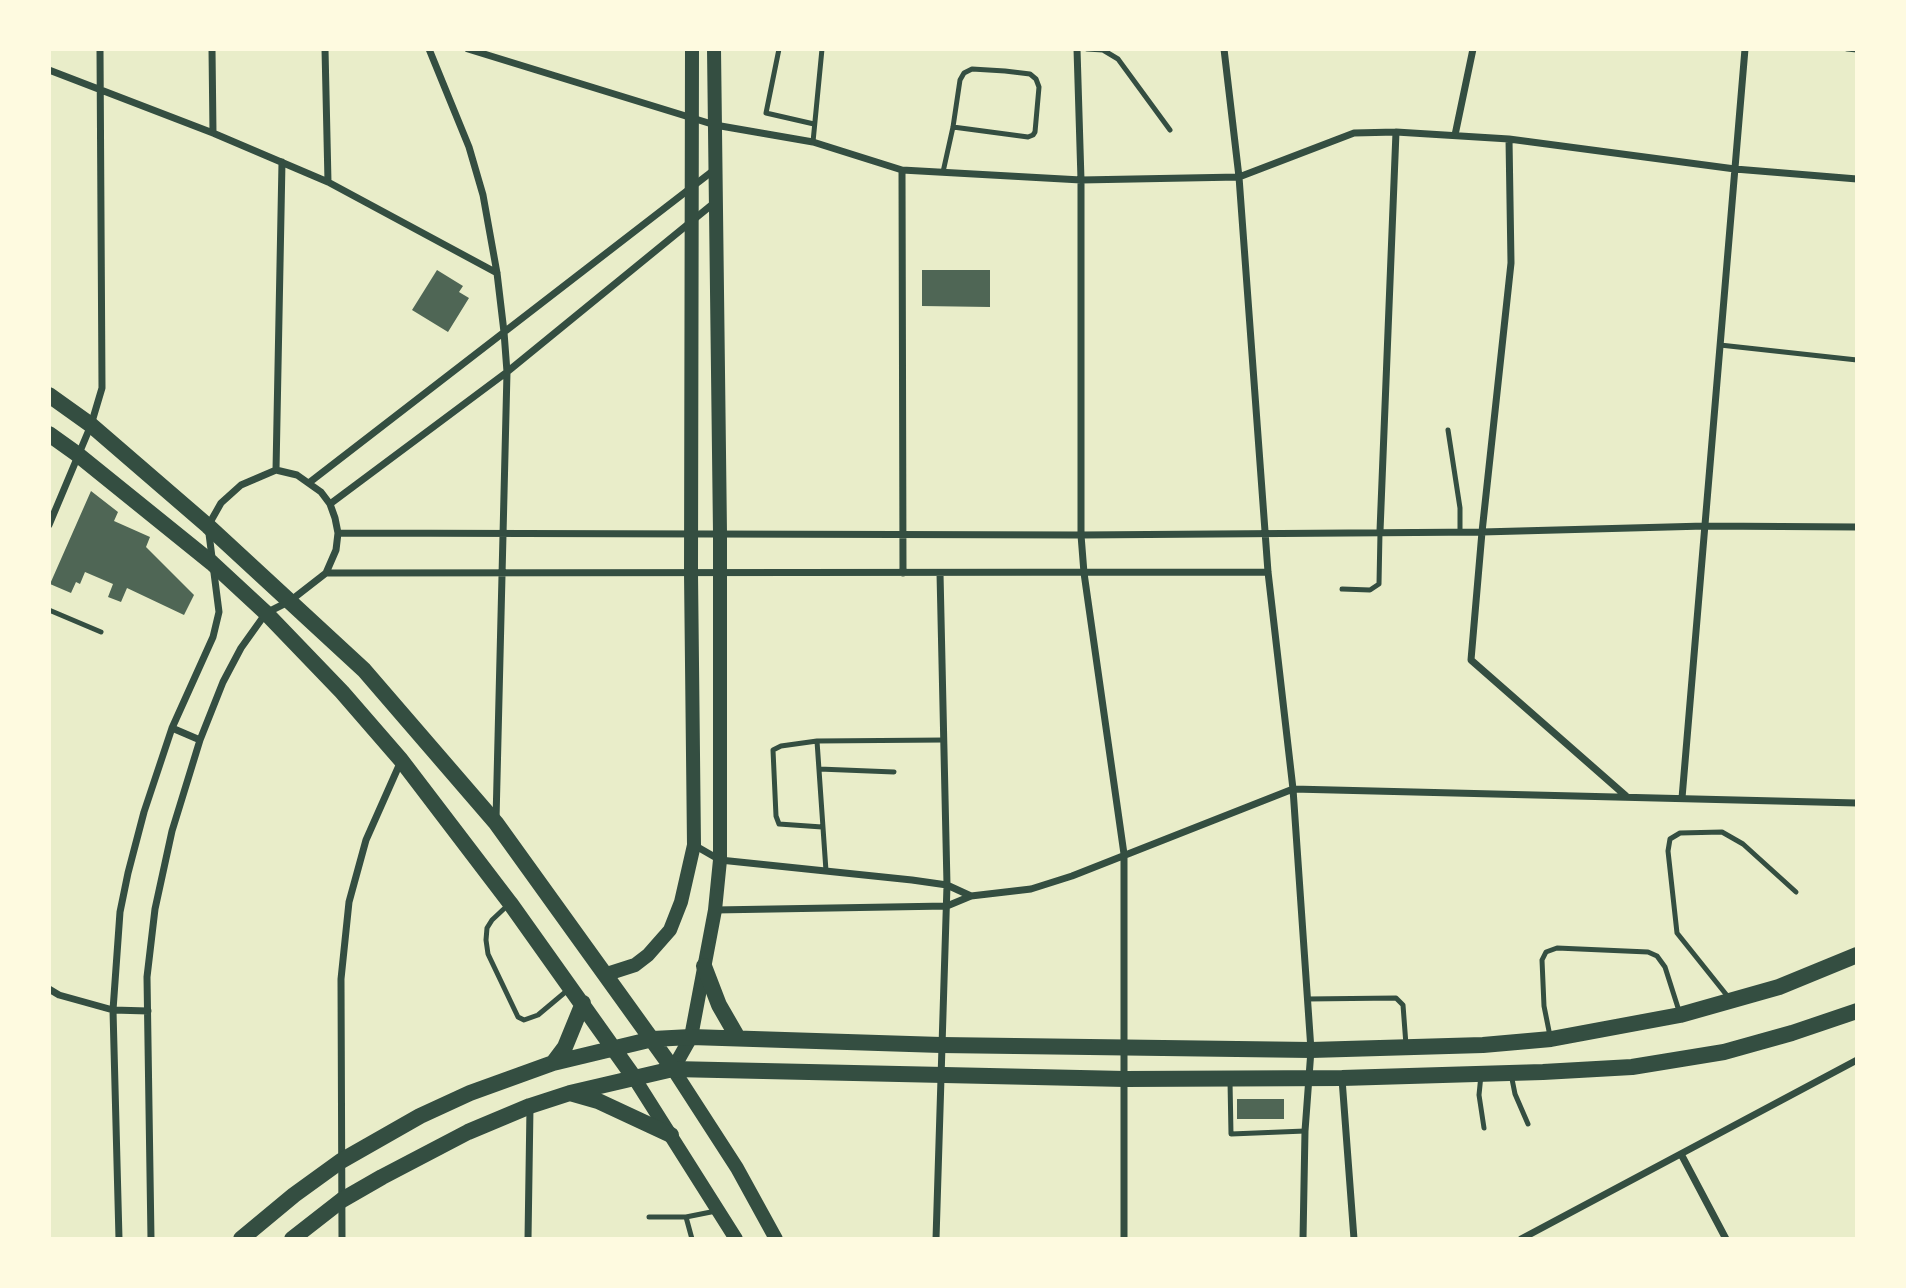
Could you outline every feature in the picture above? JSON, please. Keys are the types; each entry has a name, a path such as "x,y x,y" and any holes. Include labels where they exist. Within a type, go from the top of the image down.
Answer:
{"main road":[{"path":"607,974 635,965 648,955 670,930 681,902 694,845 691,573 692,49"},
{"path":"673,1069 691,1037 715,910 720,860 720,533 714,49"},
{"path":"49,395 91,425 208,526 364,670 496,823 653,1039 737,1168 776,1239"},
{"path":"49,434 212,563 266,613 342,692 401,760 572,986 633,1076 736,1239"},
{"path":"241,1239 341,1161 420,1116 458,1098 553,1063 653,1039 691,1037 941,1045 1311,1051 1483,1045 1550,1039 1681,1015 1779,987 1857,955"},
{"path":"704,966 719,1005 738,1038"},
{"path":"553,1063 565,1047 583,1003"},
{"path":"292,1239 342,1200 423,1155 530,1106 633,1076 673,1069 1125,1079 1342,1078 1510,1073 1632,1067 1724,1052 1857,1011"},
{"path":"570,1093 598,1101 671,1135"}],"street":[{"path":"49,525 91,425 99,402 102,375 100,49"},
{"path":"212,49 212,133"},
{"path":"326,49 328,181"},
{"path":"429,49 469,147 483,195 497,273 507,372 496,823"},
{"path":"468,49 715,125 813,142 902,170 1081,180 1239,177 1354,133 1396,132 1509,139 1735,169 1857,178"},
{"path":"1077,49 1081,180 1081,536 1124,853 1124,1239"},
{"path":"1224,49 1239,177 1268,572 1293,789 1311,1051 1305,1131 1303,1239"},
{"path":"1455,135 1473,49"},
{"path":"1682,798 1745,49"},
{"path":"49,70 328,181 497,273"},
{"path":"1380,531 1396,132"},
{"path":"1509,139 1511,263 1471,660 1627,797"},
{"path":"276,470 282,162"},
{"path":"310,482 714,169"},
{"path":"902,170 903,573"},
{"path":"330,504 507,372 714,203"},
{"path":"119,1239 113,1010 120,912 144,812 172,728 213,637 219,612 208,526 220,503 241,485 276,470 298,475 310,482 330,504 338,533 336,550 326,573 290,601 266,613 241,648 223,682 200,740 172,831 155,909 147,977 151,1239"},
{"path":"338,533 1081,536 1482,532 1705,526 1857,527"},
{"path":"326,573 1268,572"},
{"path":"936,1239 947,906 940,573"},
{"path":"172,728 200,740"},
{"path":"342,1239 341,979 348,902 366,840 401,760"},
{"path":"715,910 947,906 971,896 1031,889 1072,876 1124,853 1293,789 1857,803"},
{"path":"694,845 720,860 947,885 971,896"},
{"path":"49,989 59,995 113,1010 148,1011"},
{"path":"1521,1239 1857,1060"},
{"path":"1342,1078 1354,1239"},
{"path":"528,1239 530,1106"},
{"path":"1681,1154 1726,1239"}],"lane":[{"path":"779,49 766,113 814,124"},
{"path":"813,142 822,49"},
{"path":"1087,49 1103,50 1118,59 1170,130"},
{"path":"1847,49 1857,50"},
{"path":"943,172 960,80 964,73 972,69 1005,71 1030,74 1036,79 1037,110 1035,132 1032,135 953,127"},
{"path":"1720,345 1857,360"},
{"path":"1448,430 1460,508 1460,531"},
{"path":"1342,589 1370,590 1379,584 1380,531"},
{"path":"49,611 100,632"},
{"path":"822,827 779,824 776,816 774,750 780,746 817,741 944,740"},
{"path":"817,741 826,871"},
{"path":"819,769 894,772"},
{"path":"1731,1001 1677,933 1668,851 1670,839 1680,833 1722,832 1743,844 1796,892"},
{"path":"510,902 492,920 487,928 486,940 488,954 518,1017 524,1020 538,1014 572,986"},
{"path":"1550,1039 1542,960 1546,952 1558,948 1648,952 1657,956 1665,967 1681,1015"},
{"path":"1307,999 1396,998 1403,1005 1406,1048"},
{"path":"1510,1073 1515,1094 1528,1124"},
{"path":"1481,1074 1479,1095 1484,1128"},
{"path":"1230,1078 1231,1134 1305,1131"},
{"path":"649,1217 686,1217 719,1210"},
{"path":"686,1217 692,1239"}],"building":[{"path":"437,270 463,286 459,292 469,298 448,332 412,310"},
{"path":"922,270 990,270 990,307 922,306"},
{"path":"91,491 118,512 114,521 150,537 146,547 194,595 184,615 127,588 121,602 108,597 113,584 85,572 80,584 76,582 71,593 50,584"},
{"path":"1237,1099 1284,1099 1284,1119 1237,1119"}]}
